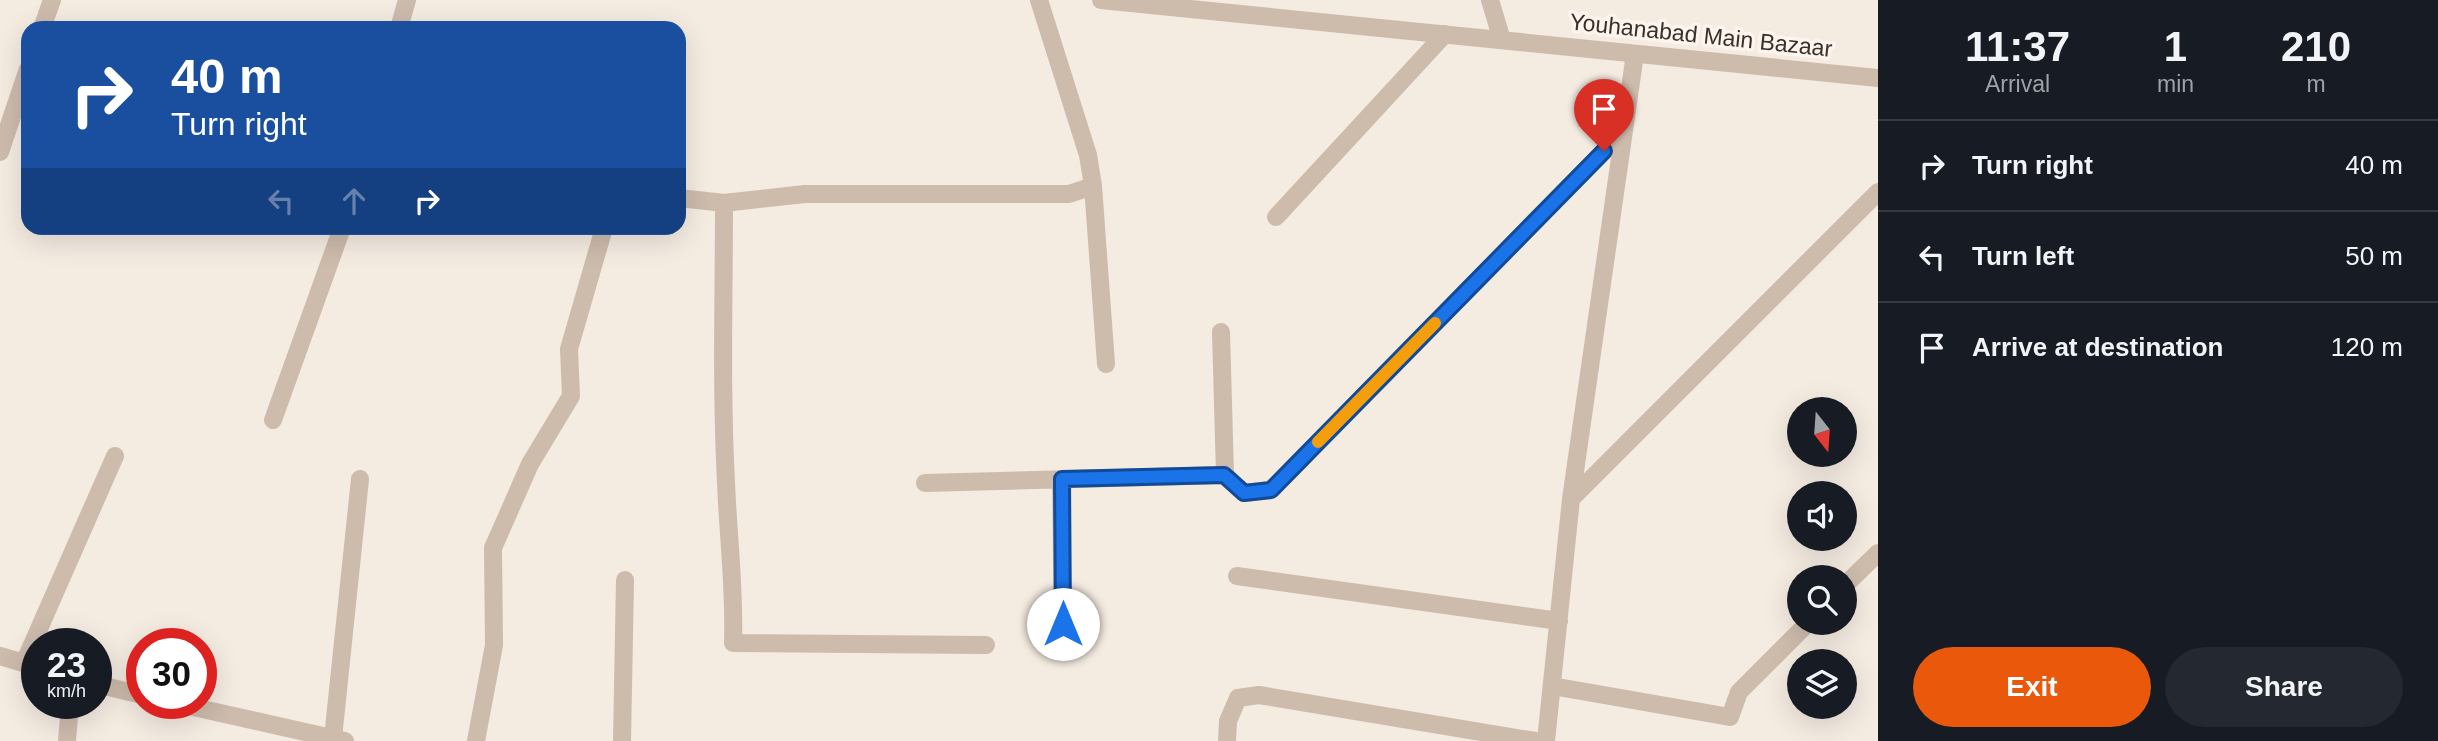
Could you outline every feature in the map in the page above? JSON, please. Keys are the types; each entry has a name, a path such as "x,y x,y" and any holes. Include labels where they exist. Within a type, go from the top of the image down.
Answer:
{"street":[{"path":"44,21 51,0"},
{"path":"401,21 407,0"},
{"path":"1039,0 1088,155 1093,186 1106,364"},
{"name":"Youhanabad Main Bazaar","path":"1101,0 1878,78"},
{"path":"1490,0 1502,40"},
{"path":"1276,217 1445,34"},
{"path":"1546,741 1571,499 1635,54"},
{"path":"0,152 7,111 21,83"},
{"path":"925,483 1224,475 1244,493 1271,490 1624,131"},
{"path":"686,199 724,203 805,194 1069,194 1093,186"},
{"path":"1571,499 1878,192"},
{"path":"724,203 723,382 726,483 735,598 733,643 986,645"},
{"path":"273,420 339,235"},
{"path":"476,741 494,645 493,548 530,464 570,396 569,349 602,235"},
{"path":"1221,331 1224,475"},
{"path":"45,628 115,456"},
{"path":"217,714 306,737 339,740 360,479"},
{"path":"1062,479 1063,648"},
{"path":"1857,573 1878,553"},
{"path":"1237,576 1559,621"},
{"path":"622,741 625,580"},
{"path":"1552,686 1730,717 1739,692 1796,635"},
{"path":"0,656 21,662"},
{"path":"1227,741 1228,721 1238,698 1259,695 1535,741"},
{"path":"67,741 69,719"}],"slow traffic":[{"path":"1318,442 1435,323"}],"route":[{"path":"1063,624 1062,479 1224,475 1244,493 1271,490 1604,151"}]}
